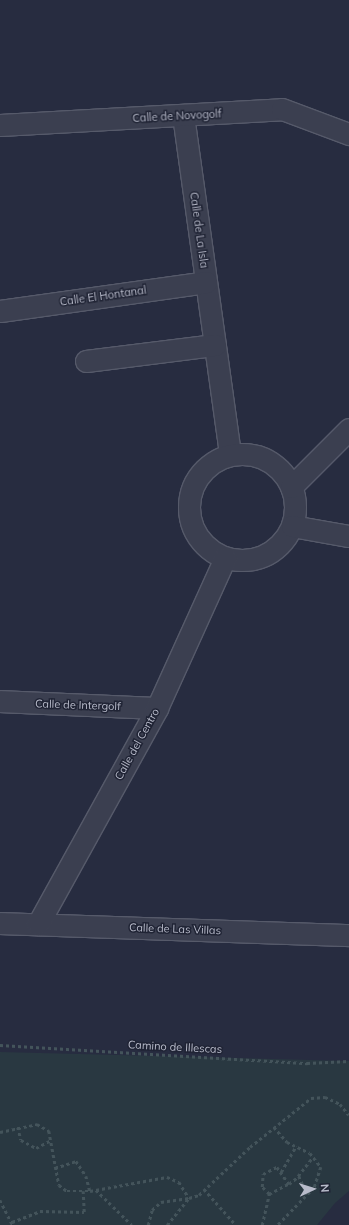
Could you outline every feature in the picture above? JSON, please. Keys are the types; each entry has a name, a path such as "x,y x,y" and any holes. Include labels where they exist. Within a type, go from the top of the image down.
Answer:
{"street":[{"name":"Calle de Novogolf","path":"0,125 282,110 349,134"},
{"name":"Calle de La Isla","path":"183,115 230,455"},
{"name":"Calle El Hontanal","path":"0,311 206,282"},
{"path":"86,361 215,345"},
{"path":"291,487 349,429"},
{"path":"249,454 267,460 281,471 291,487 295,507 292,526 282,542 268,554 251,560 225,558 208,549 196,535 189,514 190,495 197,478 209,464 230,455 249,454"},
{"path":"292,526 349,536"},
{"name":"Calle del Centro","path":"38,924 157,708 225,558"},
{"name":"Calle de Intergolf","path":"0,701 157,708"},
{"name":"Calle de Las Villas","path":"0,923 349,935"}],"path":[{"name":"Camino de Illescas","path":"0,1045 307,1063 349,1061"},
{"path":"148,1225 152,1210 161,1202 199,1195 274,1127 311,1098 325,1097 340,1104 349,1115"},
{"path":"0,1132 37,1124 49,1132 59,1185 67,1191 90,1191 167,1177 179,1182 189,1198"},
{"path":"18,1127 21,1140 36,1148 51,1140"},
{"path":"274,1127 287,1142 310,1153 321,1167 314,1188 287,1218 278,1225"},
{"path":"281,1172 296,1146"},
{"path":"262,1225 270,1194 295,1181 313,1157"},
{"path":"55,1168 76,1161 86,1176 90,1191"},
{"path":"270,1194 262,1187 263,1174 277,1167 289,1184"},
{"path":"299,1176 307,1194"},
{"path":"204,1189 236,1225"},
{"path":"95,1190 132,1225"},
{"path":"0,1200 12,1224 40,1212 84,1212 83,1191"},
{"path":"167,1225 189,1198"}],"shaded area":[{"path":"0,1052 349,1061 349,1191 335,1203 317,1225 0,1225"}]}
